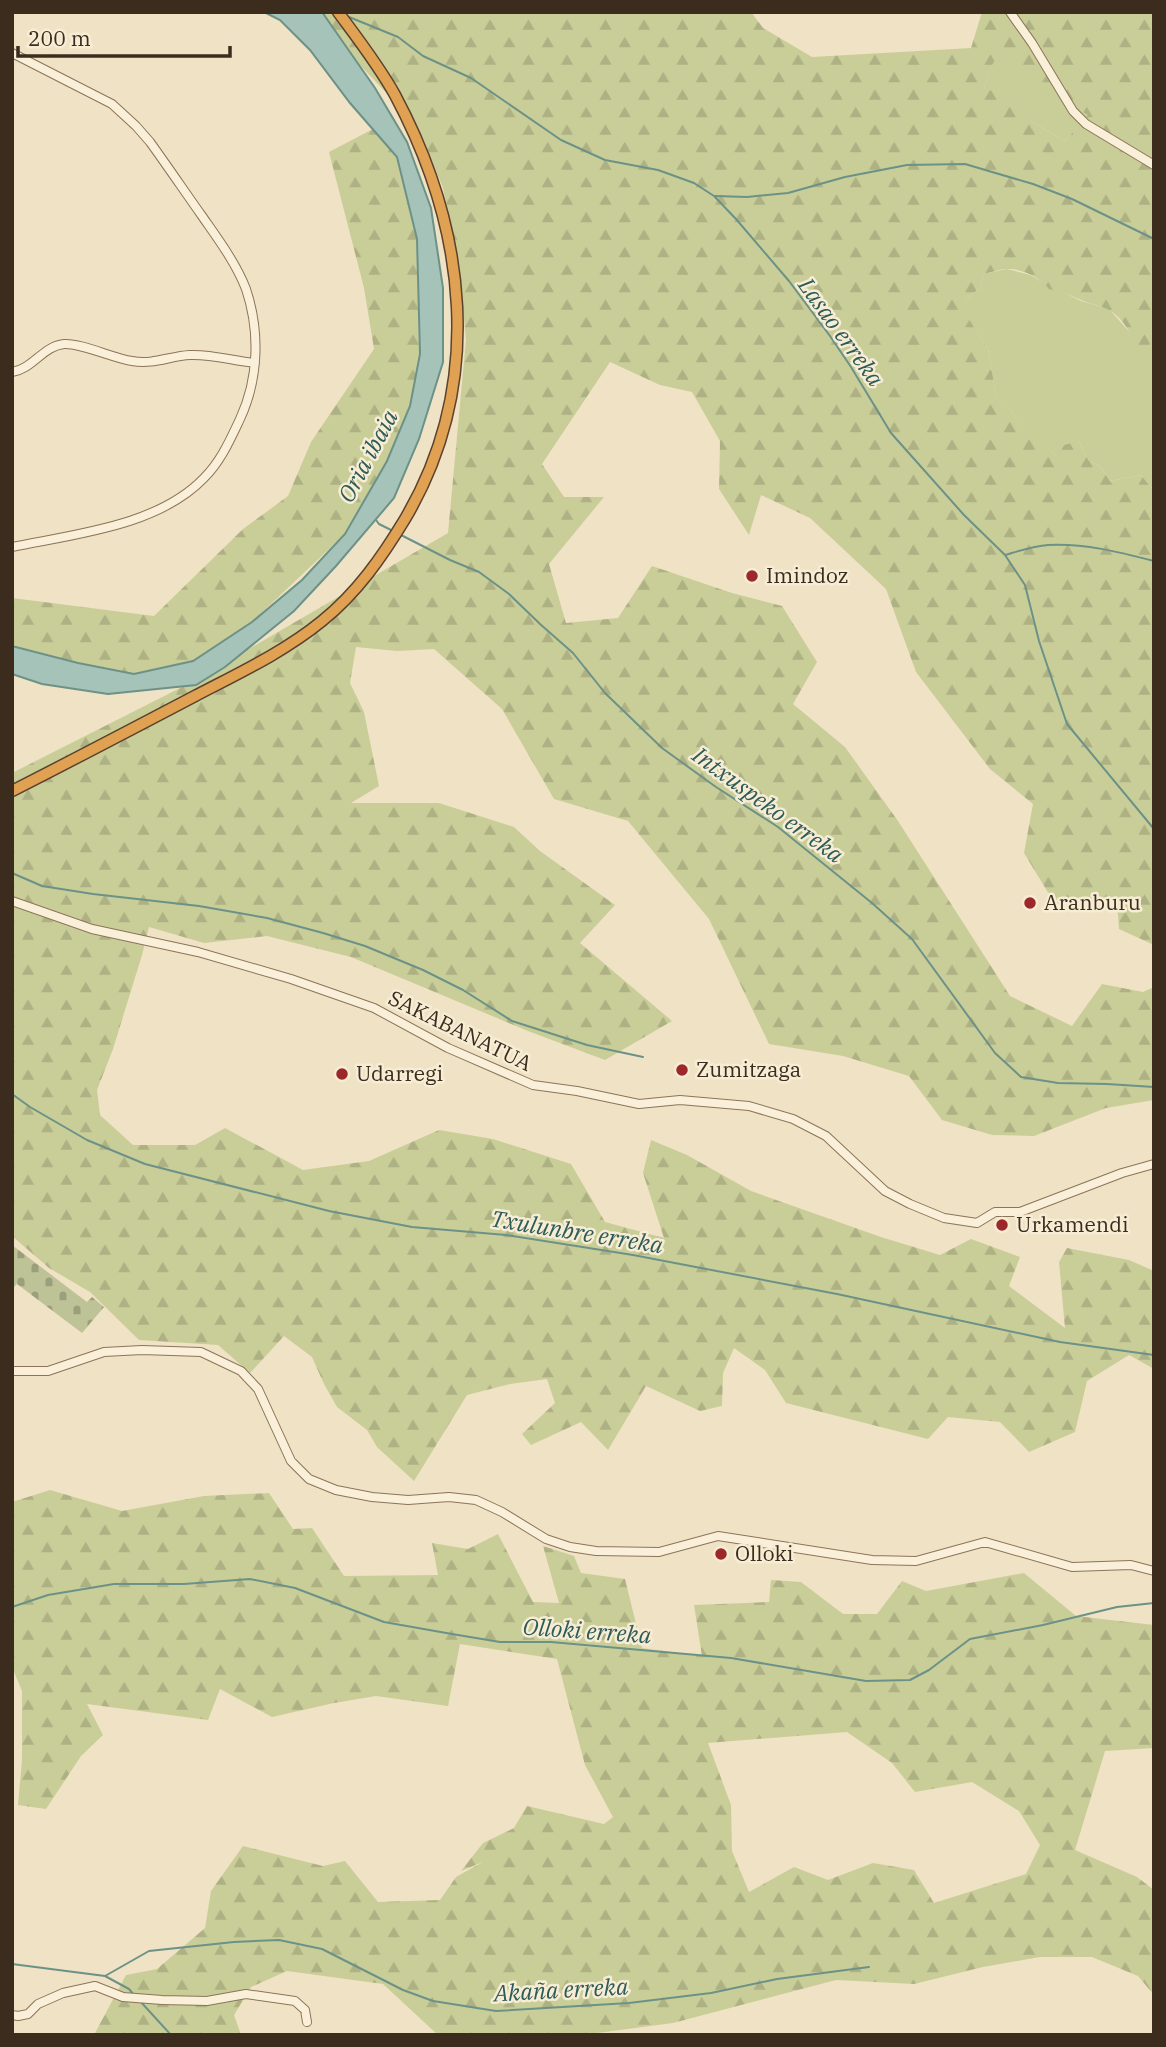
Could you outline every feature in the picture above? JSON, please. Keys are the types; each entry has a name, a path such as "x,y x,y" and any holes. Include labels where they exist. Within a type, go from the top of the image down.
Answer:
{"highway":[{"path":"12,792 284,648 322,621 366,578 384,553 430,469 447,417 455,379 458,293 444,224 419,148 385,78 338,12"}],"street":[{"path":"1010,12 1073,111 1086,124 1154,165"},
{"path":"12,53 112,104 150,142 235,265 246,289 254,320 256,349 251,391 244,411 226,448 205,477 188,492 118,526 12,547"},
{"path":"12,372 27,368 50,349 63,344 79,346 132,362 157,362 189,355 254,363"},
{"name":"SAKABANATUA","path":"12,901 92,929 198,952 291,979 374,1009 448,1048 533,1085 639,1104 680,1100 749,1106 793,1119 826,1136 885,1191 910,1205 944,1218 977,1223 996,1212 1020,1212 1122,1173 1154,1164"},
{"path":"12,1371 48,1371 104,1352 201,1352 241,1371 258,1389 291,1461 309,1479 336,1490 372,1497 408,1500 449,1497 476,1500 502,1512 546,1539 570,1547 596,1551 659,1552 718,1536 872,1560 916,1561 985,1542 1072,1567 1131,1565 1154,1571"},
{"path":"12,2014 27,2014 38,2004 63,1993 94,1986 123,1997 143,1999 207,2001 246,1994 295,2001 306,2010 307,2022"}],"green space":[{"path":"322,12 751,12 763,28 812,57 971,48 982,12 1154,12 1154,333 1147,335 1150,344 1146,351 1136,349 1126,326 1112,312 1049,289 1036,278 1018,270 1004,269 983,274 981,287 965,300 965,313 988,349 997,400 1011,410 1026,434 1044,442 1056,456 1064,445 1079,441 1089,461 1100,466 1110,481 1141,475 1154,491 1154,945 1119,929 1117,900 1055,904 1024,853 1033,804 990,769 916,672 886,589 810,518 761,495 749,535 719,489 720,441 692,392 660,385 610,362 542,464 564,497 604,497 549,564 566,623 618,618 652,566 732,593 782,606 817,662 793,704 845,747 898,821 1010,996 1072,1026 1102,984 1143,992 1154,987 1154,1100 1106,1108 1034,1136 992,1135 942,1120 909,1076 843,1056 769,1044 709,919 628,821 554,799 502,709 434,649 397,651 356,647 350,683 364,712 379,786 351,803 439,803 514,827 540,851 615,905 580,943 672,1021 605,1060 351,957 267,936 204,943 149,927 113,1049 97,1090 100,1115 133,1145 195,1145 225,1128 303,1170 369,1161 439,1130 493,1139 571,1164 605,1222 664,1238 643,1173 651,1140 687,1155 751,1191 881,1237 940,1255 971,1239 1020,1257 1009,1286 1065,1328 1059,1262 1067,1248 1129,1260 1154,1271 1154,1369 1129,1355 1087,1381 1075,1432 1029,1452 1000,1422 948,1417 928,1439 786,1403 765,1370 734,1348 723,1373 722,1406 700,1411 646,1386 608,1450 581,1422 531,1445 522,1434 555,1403 547,1379 510,1384 467,1395 414,1481 377,1447 367,1430 337,1407 312,1357 284,1336 250,1373 218,1345 139,1340 90,1292 49,1268 12,1236 12,773 192,682 448,533 466,340 459,267 443,188 424,141 413,121 358,63","holes":["994,61 1088,115 1065,141 1030,121 1033,104 984,88"]},
{"path":"994,60 1089,115 1065,141 1030,121 984,88"},
{"path":"373,129 397,157 417,239 420,354 410,406 387,461 345,534 252,622 193,661 134,674 12,646 12,598 154,616 243,529 288,496 311,442 374,349 364,288 329,152"},
{"path":"1007,269 1030,275 1081,301 1109,309 1134,337 1154,333 1154,491 1141,475 1110,481 1100,466 1089,461 1079,441 1056,456 1044,443 1026,435 1011,410 997,401 988,349 965,314 965,300 981,287 983,274"},
{"path":"12,1245 87,1302 92,1297 104,1307 82,1333 17,1284 12,1289"},
{"path":"50,1490 122,1511 204,1496 269,1493 293,1529 312,1528 344,1576 438,1575 432,1543 468,1549 498,1534 533,1602 559,1603 543,1546 574,1556 581,1573 625,1579 642,1648 702,1656 694,1605 769,1602 771,1580 801,1582 843,1614 877,1614 902,1581 926,1591 1024,1573 1076,1616 1154,1625 1154,1748 1105,1751 1075,1850 1137,1877 1154,1890 1154,1995 1138,1976 1092,1957 1040,1957 983,1967 914,1984 836,1980 673,2023 582,2035 438,2035 383,1984 287,1971 251,1987 234,2015 241,2035 94,2035 126,1975 157,1969 205,1928 211,1891 243,1846 323,1866 345,1861 378,1902 440,1900 456,1877 483,1862 461,1871 483,1843 514,1828 527,1806 604,1824 613,1817 585,1765 557,1659 460,1644 448,1706 376,1696 272,1717 220,1689 208,1720 87,1704 103,1735 81,1756 46,1809 18,1805 22,1760 22,1691 12,1667 12,1502","holes":["847,1732 892,1763 915,1792 972,1782 1019,1811 1040,1845 1026,1874 934,1903 914,1870 873,1863 828,1880 794,1867 749,1892 732,1851 731,1805 708,1743"]}],"water":[{"path":"264,12 322,12 375,88 407,142 431,208 443,288 443,362 419,439 394,498 336,566 294,611 225,667 196,685 108,694 42,684 12,674 12,646 134,674 193,661 252,622 302,580 345,534 387,461 410,406 420,354 417,239 397,157 350,103 310,50 280,20"}],"waterway":[{"name":"Lasao erreka","path":"349,17 398,37 423,56 471,78 561,140 605,160 658,170 694,183 714,196 789,281 851,367 891,433 964,515 1005,555 1025,585 1039,641 1067,724 1154,829"},
{"path":"715,196 747,197 788,193 845,177 907,165 965,164 1033,184 1072,199 1154,239"},
{"name":"Intxuspeko erreka","path":"376,520 391,530"},
{"name":"Intxuspeko erreka","path":"399,534 479,572 509,594 573,653 605,693 662,748 778,827 872,903 912,939 995,1053 1021,1077 1058,1083 1154,1087"},
{"path":"1005,555 1037,546 1075,545 1154,561"},
{"path":"12,873 42,886 199,906 267,918 323,933 365,946 423,970 463,990 512,1021 587,1045 643,1057"},
{"name":"Txulunbre erreka","path":"12,1094 87,1140 145,1164 329,1211 412,1227 506,1235 633,1255 837,1294 1060,1342 1154,1355"},
{"name":"Olloki erreka","path":"12,1607 48,1595 114,1584 184,1584 250,1579 295,1588 384,1622 500,1642 551,1642 731,1658 866,1681 910,1680 929,1670 970,1639 1117,1607 1154,1603"},
{"name":"Akaña erreka","path":"105,1976 149,1951 279,1940 322,1949 403,1990 433,2001 496,2011 629,2003 711,1993 777,1979 869,1967"},
{"path":"12,1964 105,1976 129,1989 134,1995"},
{"path":"140,2001 171,2035"}],"place":[{"name":"Imindoz","path":"752,576"},
{"name":"Aranburu","path":"1030,903"},
{"name":"Zumitzaga","path":"682,1070"},
{"name":"Udarregi","path":"342,1074"},
{"name":"Urkamendi","path":"1002,1225"},
{"name":"Olloki","path":"721,1554"}],"water label":[{"name":"Oria ibaia","path":"368,456"}]}
